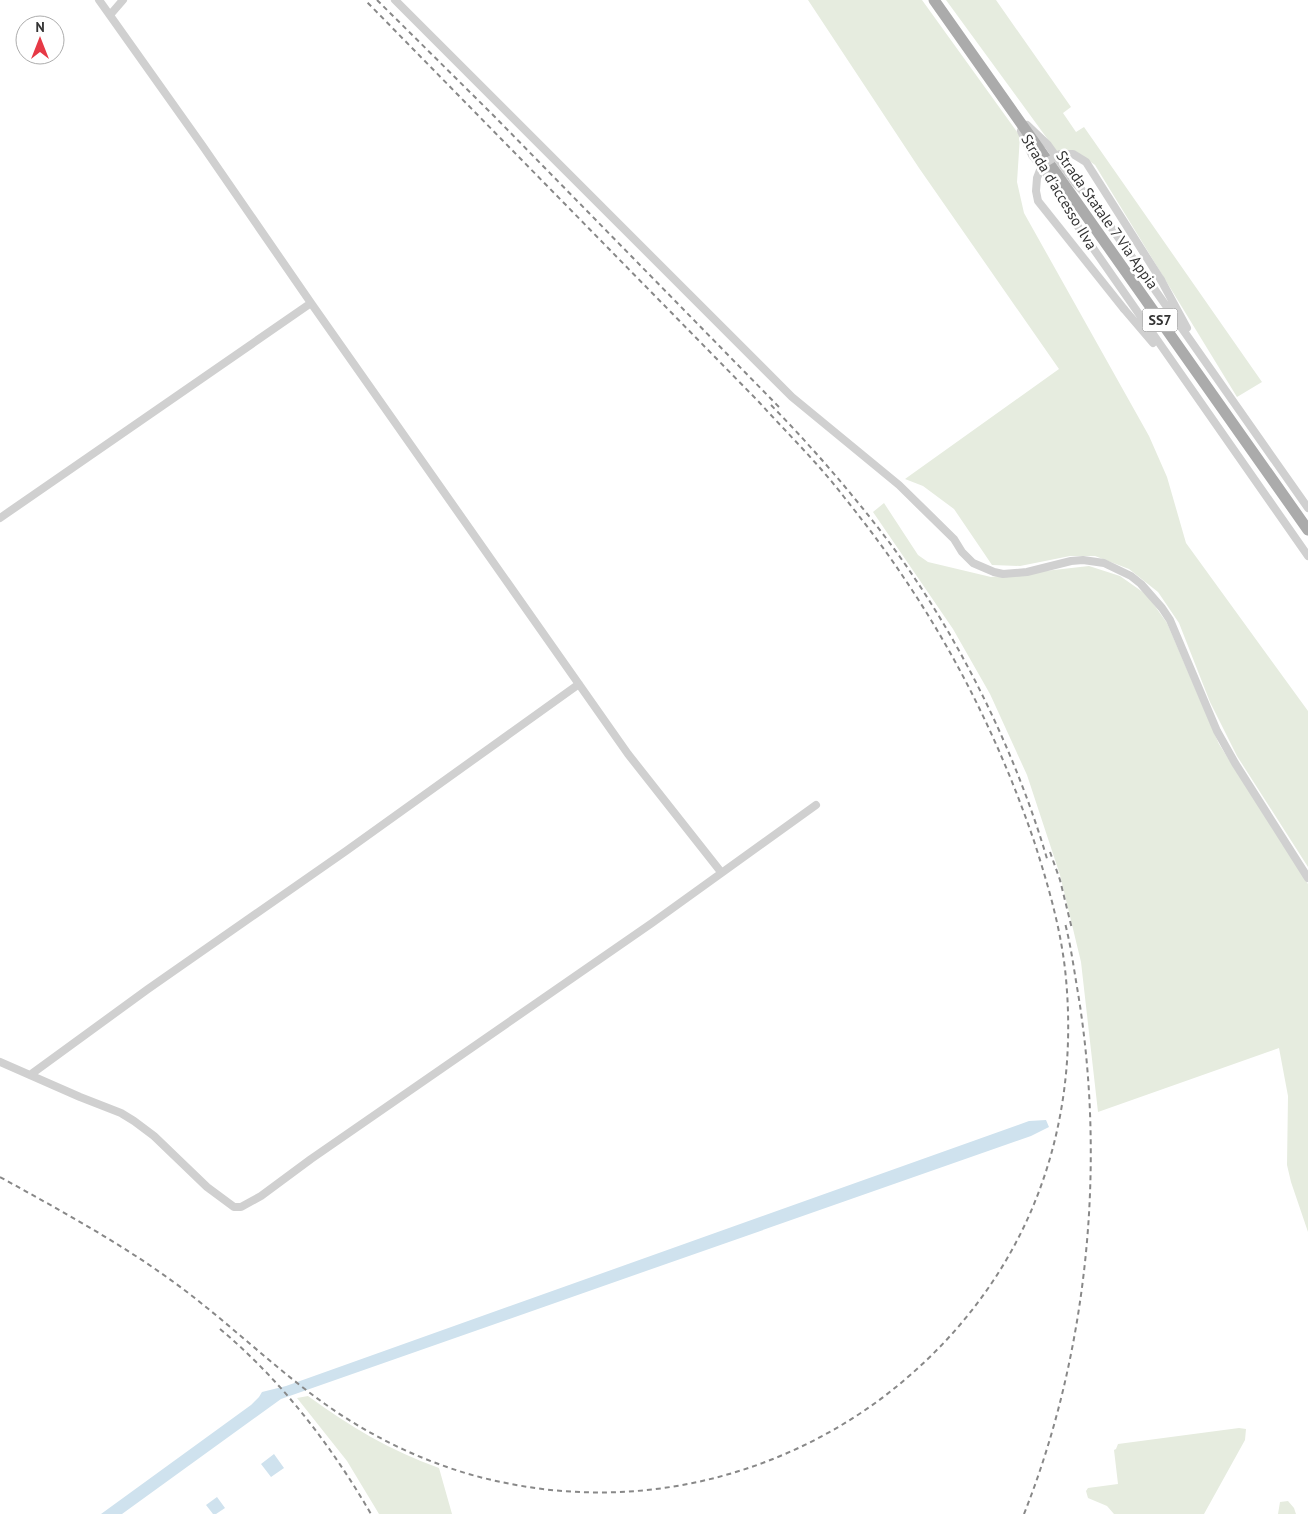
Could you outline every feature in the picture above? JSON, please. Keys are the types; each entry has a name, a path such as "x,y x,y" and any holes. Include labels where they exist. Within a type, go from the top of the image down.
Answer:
{"main road":[{"name":"Strada Statale 7 Via Appia","path":"934,0 1308,530"}],"street":[{"path":"99,0 579,684 634,761 721,872"},
{"path":"110,15 123,0"},
{"path":"396,0 792,397 899,485 954,539 962,552 973,563 994,572 1015,574 1071,561 1094,561 1117,569 1141,584 1170,620 1204,704 1221,739 1308,878"},
{"name":"Strada d'accesso Ilva","path":"1012,111 1048,145 1075,182 1094,203 1308,508"},
{"name":"Strada d'accesso Ilva","path":"1012,111 1032,155 1059,190 1072,218 1308,556"},
{"path":"1182,377 1124,309 1038,202 1036,191 1037,178 1042,165 1060,154 1073,154 1086,162 1161,280 1204,360"},
{"path":"0,518 311,303"},
{"path":"30,1075 148,989 346,851 579,684"},
{"path":"0,1062 134,1121 154,1136 207,1187 234,1207 241,1207 261,1196 311,1159 645,928 816,805"}],"shaded area":[{"path":"808,0 922,0 1020,136 1017,182 1024,213 1149,436 1167,477 1186,543 1308,711 1308,867 1237,756 1210,702 1179,623 1158,592 1129,569 1095,556 1070,556 1020,566 992,565 954,509 923,486 905,479 1059,369 919,168"},
{"path":"946,0 996,0 1071,107 1063,113 1076,132 1084,127 1262,382 1237,397 1095,165 1075,151 1057,152"},
{"path":"884,503 918,555 928,562 991,577 1089,566 1120,576 1147,595 1167,623 1219,744 1308,884 1308,1232 1287,1165 1288,1096 1279,1048 1098,1112 1081,962 1060,875 1027,775 990,694 953,629 873,512"},
{"path":"308,1396 339,1418 371,1437 404,1454 439,1468 452,1514 379,1514 347,1461 297,1398"},
{"path":"1239,1428 1246,1429 1245,1440 1204,1514 1114,1514 1107,1506 1088,1498 1086,1491 1088,1488 1118,1484 1114,1450 1118,1444"},
{"path":"1288,1501 1296,1514 1278,1514 1280,1502"}],"water":[{"path":"1046,1120 1049,1127 1031,1136 281,1399 122,1514 101,1514 251,1405 262,1392 286,1386 1029,1121"},
{"path":"274,1454 284,1468 271,1477 261,1464"},
{"path":"217,1497 225,1508 213,1514 206,1505"}],"railway":[{"path":"0,1177 94,1230 139,1258 201,1303 325,1404 391,1443 438,1464 486,1479 559,1491 608,1492 656,1489 703,1481 749,1468 794,1450 837,1428 878,1401 927,1360 969,1314 1004,1264 1031,1211 1051,1154 1063,1095 1068,1033 1065,969 1057,921 1035,844 1009,773 978,705 942,638 881,545 813,460 758,401 365,0"},
{"path":"377,0 495,117 780,408"},
{"path":"771,405 845,486 886,538 937,612 960,652 1001,735 1019,777 1048,862"},
{"path":"1050,852 1060,880 1072,929"},
{"path":"1024,1514 1046,1452 1063,1389 1077,1323 1090,1191 1090,1124 1086,1058 1078,993 1065,923"},
{"path":"220,1329 264,1370 303,1415 339,1463 371,1514"}]}
